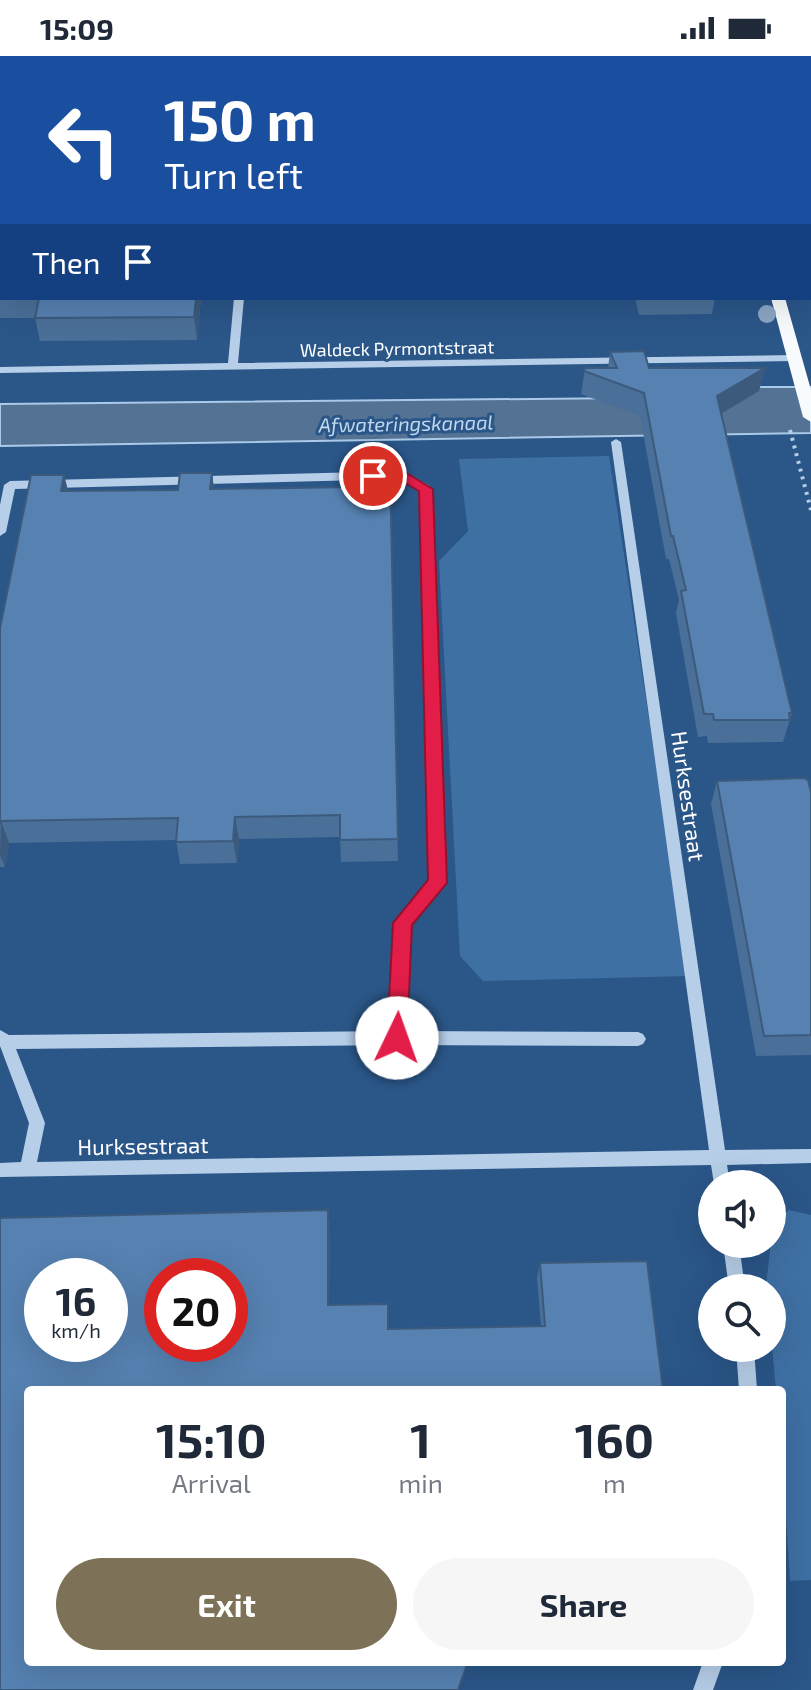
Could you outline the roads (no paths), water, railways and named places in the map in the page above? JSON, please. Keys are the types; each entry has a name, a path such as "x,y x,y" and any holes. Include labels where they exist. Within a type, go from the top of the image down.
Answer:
{"main road":[{"path":"779,300 811,417"}],"street":[{"path":"233,366 239,300"},
{"name":"Waldeck Pyrmontstraat","path":"0,370 794,358"},
{"name":"Hurksestraat","path":"616,442 719,1156"},
{"path":"0,532 10,485 403,475 426,489 437,883 403,923 397,1038"},
{"path":"27,1170 37,1123 3,1039 638,1039"},
{"path":"719,1156 720,1170"},
{"name":"Hurksestraat","path":"0,1170 811,1156"},
{"path":"746,1362 748,1386"},
{"path":"703,1690 712,1666"}],"water":[{"name":"Afwateringskanaal","path":"759,387 811,387 811,433 0,446 0,404 730,397"}]}
